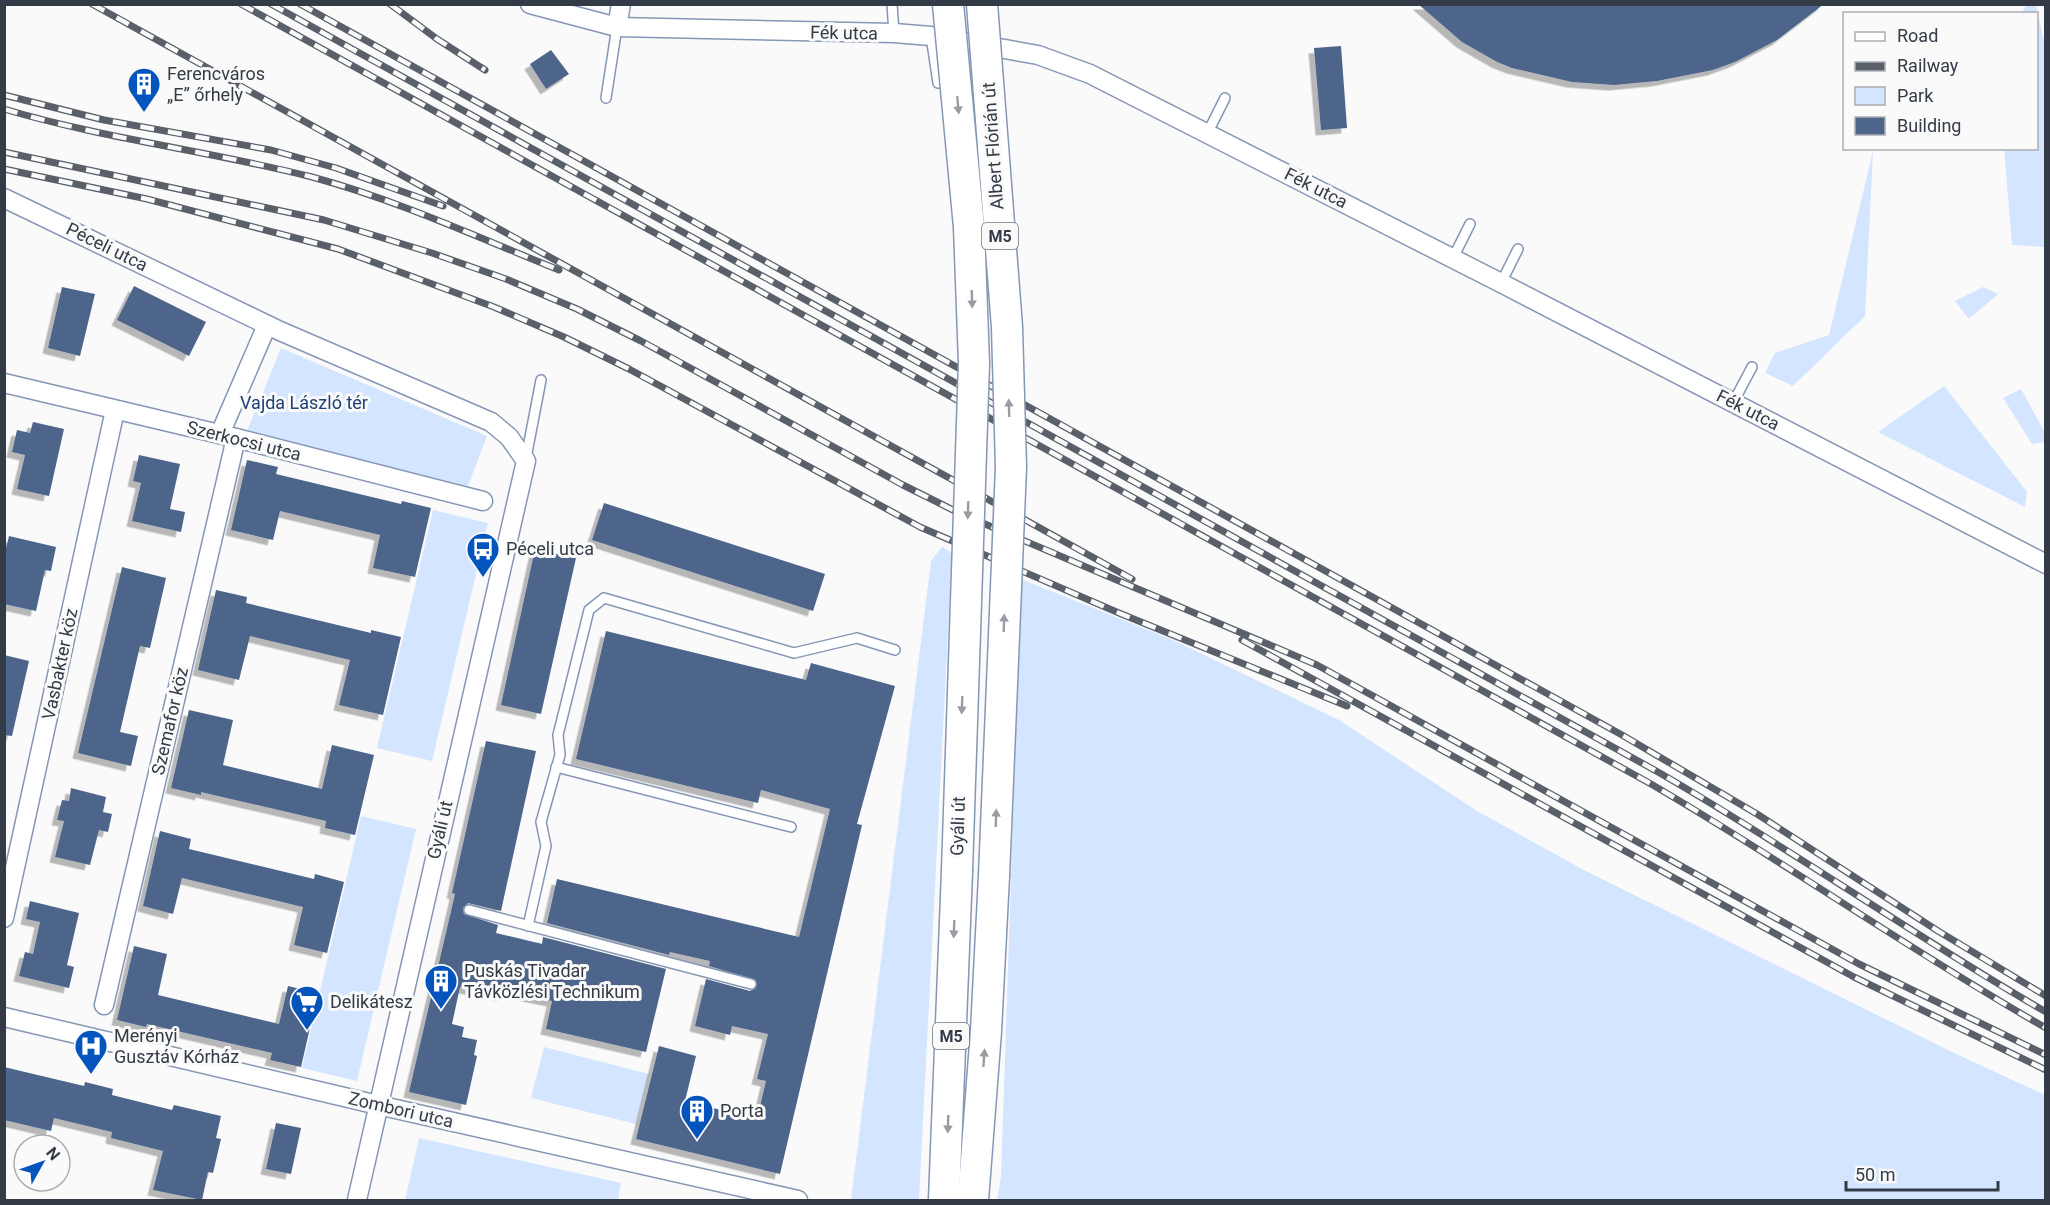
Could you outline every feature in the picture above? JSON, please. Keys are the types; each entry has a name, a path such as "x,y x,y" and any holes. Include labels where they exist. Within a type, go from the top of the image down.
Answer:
{"main road":[{"name":"Albert Flórián út","path":"948,4 969,227 974,363 974,410 970,452"},
{"name":"Albert Flórián út","path":"973,1200 986,1031 1011,467 1007,327 982,4"},
{"name":"Gyáli út","path":"944,1200 970,452"}],"street":[{"name":"Fék utca","path":"530,4 617,27 894,33 931,36 1038,55 1090,74 1208,132 2046,564"},
{"path":"617,27 621,4"},
{"name":"Péceli utca","path":"4,198 267,325 491,422 509,437 526,461"},
{"name":"Szemafor köz","path":"104,1005 228,436 267,325"},
{"name":"Szerkocsi utca","path":"4,383 228,436 483,501"},
{"name":"Vasbakter köz","path":"4,918 115,410"},
{"name":"Gyáli út","path":"357,1200 526,461"},
{"name":"Zombori utca","path":"4,1017 798,1200"}],"lane":[{"path":"892,4 894,33"},
{"path":"606,98 617,27"},
{"path":"931,36 938,83"},
{"path":"1208,132 1225,98"},
{"path":"1453,258 1470,224"},
{"path":"1501,283 1518,249"},
{"path":"1733,403 1752,367"},
{"path":"526,461 542,380"},
{"path":"528,926 546,846 541,822 560,755 558,735 589,610 604,598 794,653 857,638 895,650"},
{"path":"556,767 791,827"},
{"path":"469,910 751,984"}],"green space":[{"path":"2027,5 2036,5 2038,12 2022,12"},
{"path":"2038,14 2046,51 2045,247 2012,245 2004,150 2038,150"},
{"path":"1873,151 1865,316 1793,386 1765,373 1775,353 1829,335"},
{"path":"1983,287 1998,294 1969,319 1955,301"},
{"name":"Vajda László tér","path":"281,348 487,436 468,486 247,431"},
{"path":"1944,386 2027,492 2025,507 1878,432"},
{"path":"2021,389 2045,433 2045,442 2032,444 2003,398"},
{"path":"433,510 488,523 432,761 377,748"},
{"path":"942,547 952,553 919,1200 851,1200 931,561"},
{"path":"1021,579 1173,640 1339,720 1477,811 1584,870 1950,1051 2045,1095 2045,1200 997,1200 1001,1177"},
{"path":"361,816 416,829 357,1081 302,1068"},
{"path":"544,1047 649,1074 636,1124 531,1098"},
{"path":"419,1138 621,1183 618,1200 405,1200"}],"building":[{"path":"1418,4 1824,4 1777,40 1735,62 1713,70 1657,81 1614,85 1572,82 1512,68 1497,62 1462,42"},
{"path":"1341,46 1347,128 1321,130 1314,48"},
{"path":"551,50 569,74 546,89 530,64"},
{"path":"134,286 206,322 189,356 117,320"},
{"path":"62,287 95,294 80,356 48,348"},
{"path":"33,422 64,429 49,496 17,489 25,455 12,452 17,430 30,433"},
{"path":"139,455 180,464 170,509 185,512 181,532 132,521 141,483 133,481"},
{"path":"247,460 278,467 276,474 401,504 402,501 431,508 415,577 373,568 380,535 280,511 273,540 231,530"},
{"path":"604,503 825,574 813,611 592,540"},
{"path":"9,536 56,547 51,571 45,570 36,611 4,604 4,557"},
{"path":"535,549 576,558 541,714 501,705"},
{"path":"122,567 166,578 150,648 140,646 120,732 138,736 131,766 78,753"},
{"path":"216,590 247,597 246,603 371,633 371,630 401,637 383,715 339,705 350,660 250,636 239,680 198,670"},
{"path":"606,631 806,680 811,663 895,686 857,824 862,825 780,1174 636,1139 659,1046 696,1056 685,1101 757,1119 766,1081 757,1079 768,1034 732,1026 730,1035 695,1026 706,979 750,991 756,988 756,980 709,966 710,961 670,952 669,955 547,923 557,879 799,937 830,809 761,790 758,803 576,759"},
{"path":"4,655 29,661 12,736 4,735"},
{"path":"189,710 233,720 223,765 322,789 332,745 374,755 355,835 325,828 326,821 201,792 201,795 171,788"},
{"path":"486,741 536,751 501,911 468,903 463,908 464,914 498,925 496,933 542,944 543,937 666,969 646,1052 546,1029 552,1001 503,991 502,996 460,987 452,1024 464,1027 462,1037 477,1040 474,1055 477,1056 466,1105 409,1092 455,894 452,893"},
{"path":"71,788 106,797 103,812 112,814 108,832 99,830 90,865 55,857 64,821 57,820 62,800 69,801"},
{"path":"160,831 191,839 189,849 314,879 315,874 344,882 327,953 294,945 303,907 182,878 173,914 143,906"},
{"path":"30,901 79,913 67,965 74,967 69,988 19,976 25,952 33,954 40,922 26,919"},
{"path":"134,946 167,954 158,995 279,1024 288,986 318,993 301,1067 270,1060 272,1053 147,1024 146,1027 117,1020"},
{"path":"4,1067 84,1086 85,1082 113,1089 112,1095 172,1110 174,1105 221,1116 216,1138 221,1139 213,1173 208,1172 202,1200 153,1190 163,1151 111,1138 112,1132 54,1118 51,1131 4,1120"},
{"path":"276,1123 301,1128 291,1174 266,1169"}],"railway":[{"path":"92,4 1132,579"},
{"path":"241,4 1651,784 2046,1028"},
{"path":"271,4 1658,772 2046,1012"},
{"path":"300,4 1622,735 1757,814 1938,931 2046,996"},
{"path":"390,4 437,39 485,70"},
{"path":"4,95 104,120 271,150 336,168 443,206"},
{"path":"4,109 80,129 274,168 344,186 406,208 559,270"},
{"path":"4,152 324,220 432,253 506,279 577,309 641,341 903,485 959,513 1317,665 1859,964 2046,1055"},
{"path":"4,169 147,199 338,249 494,307 564,337 629,369 920,527 1119,613 1347,706"},
{"path":"1242,640 1854,977 2046,1070"}],"place":[{"name":"Ferencváros „E” őrhely","path":"144,113"},
{"name":"Péceli utca","path":"483,578"},
{"name":"Puskás Tivadar Távközlési Technikum","path":"441,1010"},
{"name":"Delikátesz","path":"307,1031"},
{"name":"Merényi Gusztáv Kórház","path":"91,1075"},
{"name":"Porta","path":"697,1140"}]}
